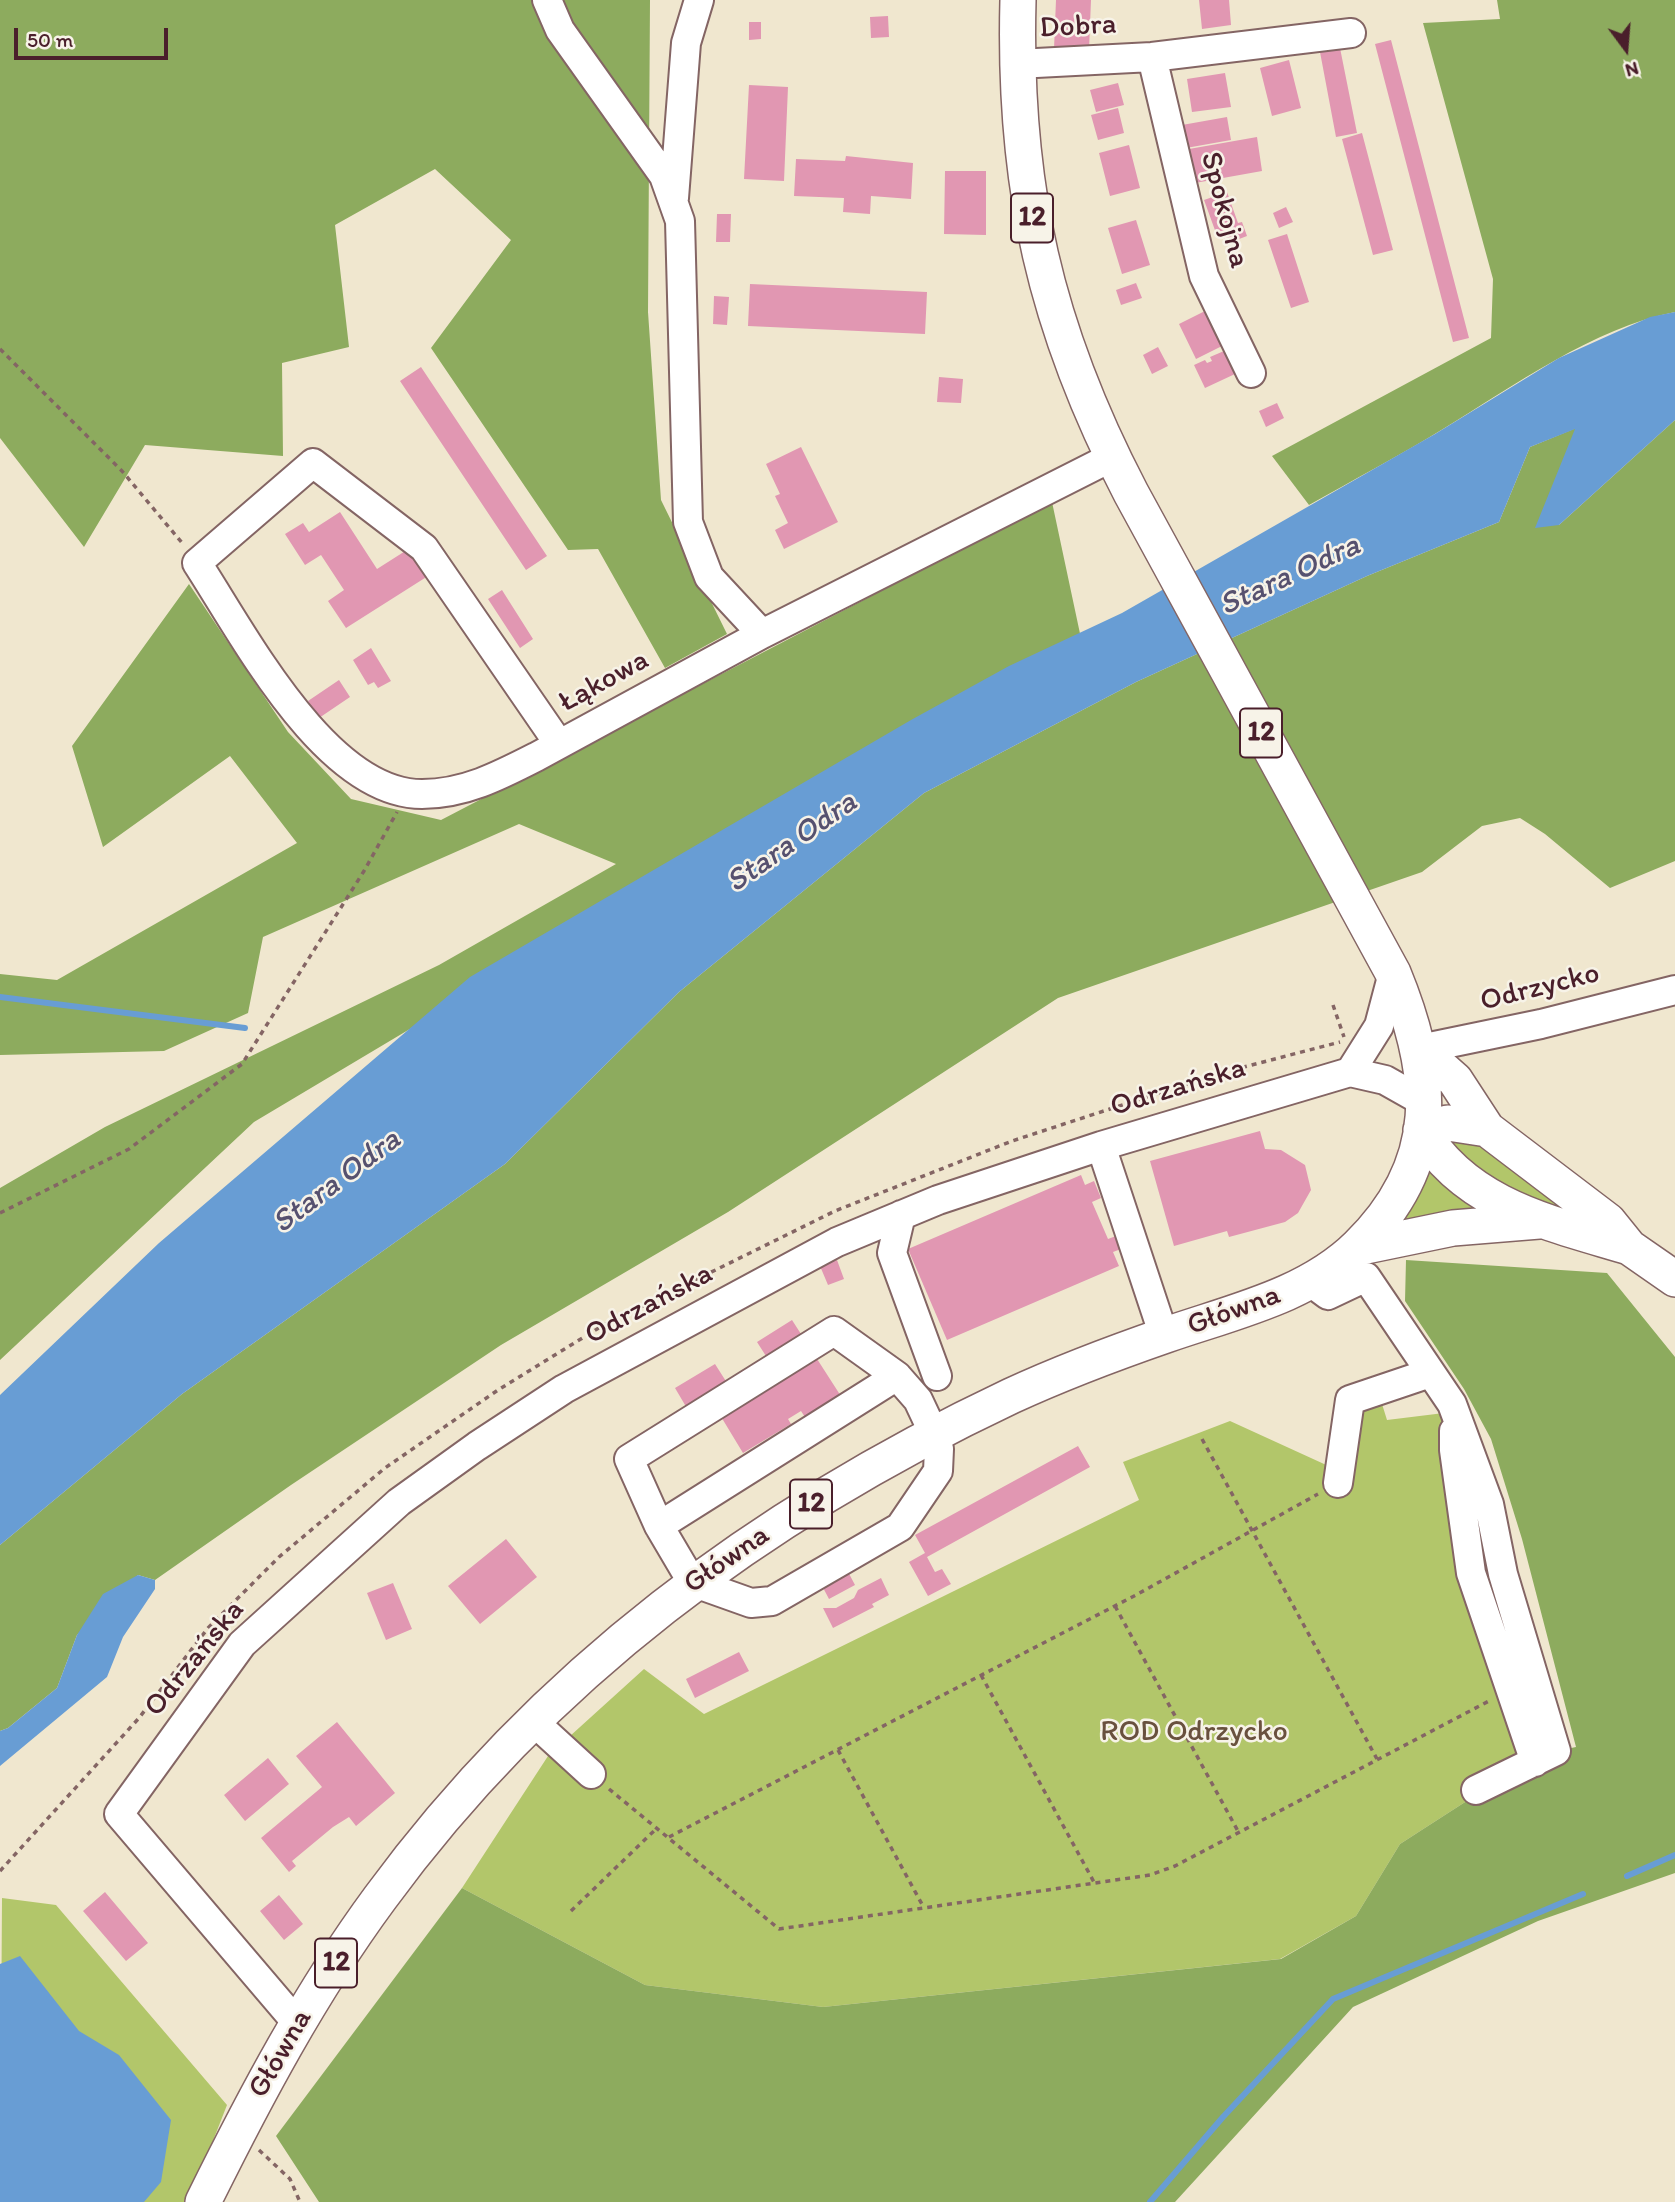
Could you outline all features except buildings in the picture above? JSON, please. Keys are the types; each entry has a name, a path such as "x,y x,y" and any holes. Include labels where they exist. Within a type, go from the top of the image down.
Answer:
{"main road":[{"name":"12","path":"1018,0 1017,64 1025,174 1043,272 1067,354 1130,494 1393,973 1420,1049"},
{"name":"Główna","path":"203,2202 297,2023 377,1901 425,1839 533,1721 631,1631 692,1582 794,1514 934,1434 1015,1394 1164,1336 1259,1304 1310,1282 1356,1248 1399,1193 1423,1116 1420,1049"},
{"path":"1420,1049 1455,1080 1487,1129 1608,1222 1629,1247 1675,1279"},
{"path":"1423,1116 1487,1129"},
{"path":"1423,1116 1434,1152 1480,1192 1541,1221 1629,1247"},
{"path":"1356,1248 1453,1228 1541,1221"}],"street":[{"path":"547,0 560,30 664,176 674,198 680,231 688,522 709,578 762,634"},
{"path":"674,198 685,43 699,0"},
{"name":"Dobra","path":"1017,64 1152,57 1351,33"},
{"name":"Spokojna","path":"1152,57 1204,276 1251,373"},
{"name":"Łąkowa","path":"197,563 294,708 328,749 361,777 382,788 403,793 464,790 559,744 762,634 1112,457"},
{"path":"197,563 313,463 424,548 559,744"},
{"path":"1348,1059 1379,1026 1393,973"},
{"name":"Odrzycko","path":"1420,1049 1520,1029 1675,990"},
{"name":"Odrzańska","path":"297,2023 119,1814 242,1644 399,1502 477,1446 575,1383 837,1242 901,1215 1348,1059 1385,1080 1423,1116"},
{"path":"1101,1146 1164,1336"},
{"path":"901,1215 892,1253 937,1376"},
{"path":"1310,1282 1328,1295 1366,1277 1455,1412 1489,1504 1503,1574 1556,1751 1476,1790"},
{"path":"834,1331 897,1376 918,1400 934,1434 939,1449 938,1471 900,1527 772,1601 751,1602 692,1582 659,1526 629,1459 834,1331"},
{"path":"1338,1483 1350,1400 1430,1373"},
{"path":"659,1526 897,1376"},
{"path":"1455,1412 1454,1450 1471,1573 1535,1762"},
{"path":"533,1721 591,1774"}],"path":[{"path":"0,349 121,471 168,523 197,563"},
{"path":"0,1213 129,1149 242,1064 364,871 395,818 403,793"},
{"path":"1333,1005 1345,1040 1348,1059"},
{"path":"814,1223 835,1211 1012,1140 1196,1080 1345,1040"},
{"path":"1202,1439 1377,1759"},
{"path":"668,1838 1115,1606 1338,1483"},
{"path":"1115,1606 1239,1833"},
{"path":"981,1675 1095,1884"},
{"path":"591,1774 779,1929 1095,1884 1150,1875 1175,1867 1511,1690"},
{"path":"837,1749 924,1908"},
{"path":"570,1911 657,1828"},
{"path":"237,2135 272,2159 290,2179 300,2202"}],"green space":[{"path":"0,0 650,0 648,312 661,500 727,634 665,668 598,549 568,550 431,348 511,240 435,169 335,225 349,347 282,363 283,456 145,445 84,547 0,438"},
{"path":"1497,0 1675,0 1675,312 1614,331 1555,360 1410,449 1309,505 1272,456 1491,338 1493,279 1423,23 1500,19"},
{"path":"1675,420 1675,861 1610,888 1545,834 1520,818 1482,826 1422,872 1058,998 728,1212 501,1345 291,1485 155,1580 138,1575 77,1635 57,1688 8,1728 0,1731 0,1545 182,1394 505,1164 679,992 924,793 1136,682 1367,576 1499,522 1530,447 1576,428 1559,525"},
{"path":"1052,502 1082,643 487,983 254,1122 0,1360 0,1188 105,1127 439,965 616,864 519,824 263,937 248,1013 164,1051 0,1055 0,974 57,980 297,843 230,756 103,847 72,746 189,584 288,732 351,799 441,820"},
{"path":"1464,1133 1606,1230 1485,1181 1441,1135"},
{"path":"1431,1168 1491,1208 1395,1232 1416,1199"},
{"path":"1406,1260 1607,1273 1675,1357 1675,1873 1538,1921 1353,2007 1175,2202 319,2202 276,2136 462,1888 645,1985 823,2007 1281,1959 1356,1916 1400,1844 1538,1755 1576,1747 1522,1539 1491,1439 1464,1389 1405,1301"},
{"name":"ROD Odrzycko","path":"1377,1388 1387,1420 1444,1413 1473,1531 1538,1755 1400,1844 1356,1916 1280,1959 823,2007 645,1985 462,1888 548,1756 644,1669 704,1714 1139,1500 1123,1462 1230,1421 1335,1469 1342,1391"},
{"path":"2,1898 56,1905 227,2105 189,2202 0,2202"}],"water":[{"name":"Stara Odra","path":"1675,312 1675,420 1559,525 1535,528 1575,429 1530,447 1499,522 1367,576 1136,682 924,793 679,992 505,1164 182,1394 0,1545 0,1395 159,1243 470,977 911,720 1009,666 1122,613 1435,434 1559,358 1650,317"},
{"path":"138,1575 155,1580 155,1589 123,1637 107,1677 0,1766 0,1731 8,1728 57,1688 77,1635 103,1594"},
{"path":"20,1956 79,2031 119,2055 171,2120 161,2182 144,2202 0,2202 0,1964"}],"waterway":[{"path":"0,997 245,1028"},
{"path":"1627,1876 1675,1855"},
{"path":"1150,2202 1223,2117 1333,1999 1583,1894"}]}
